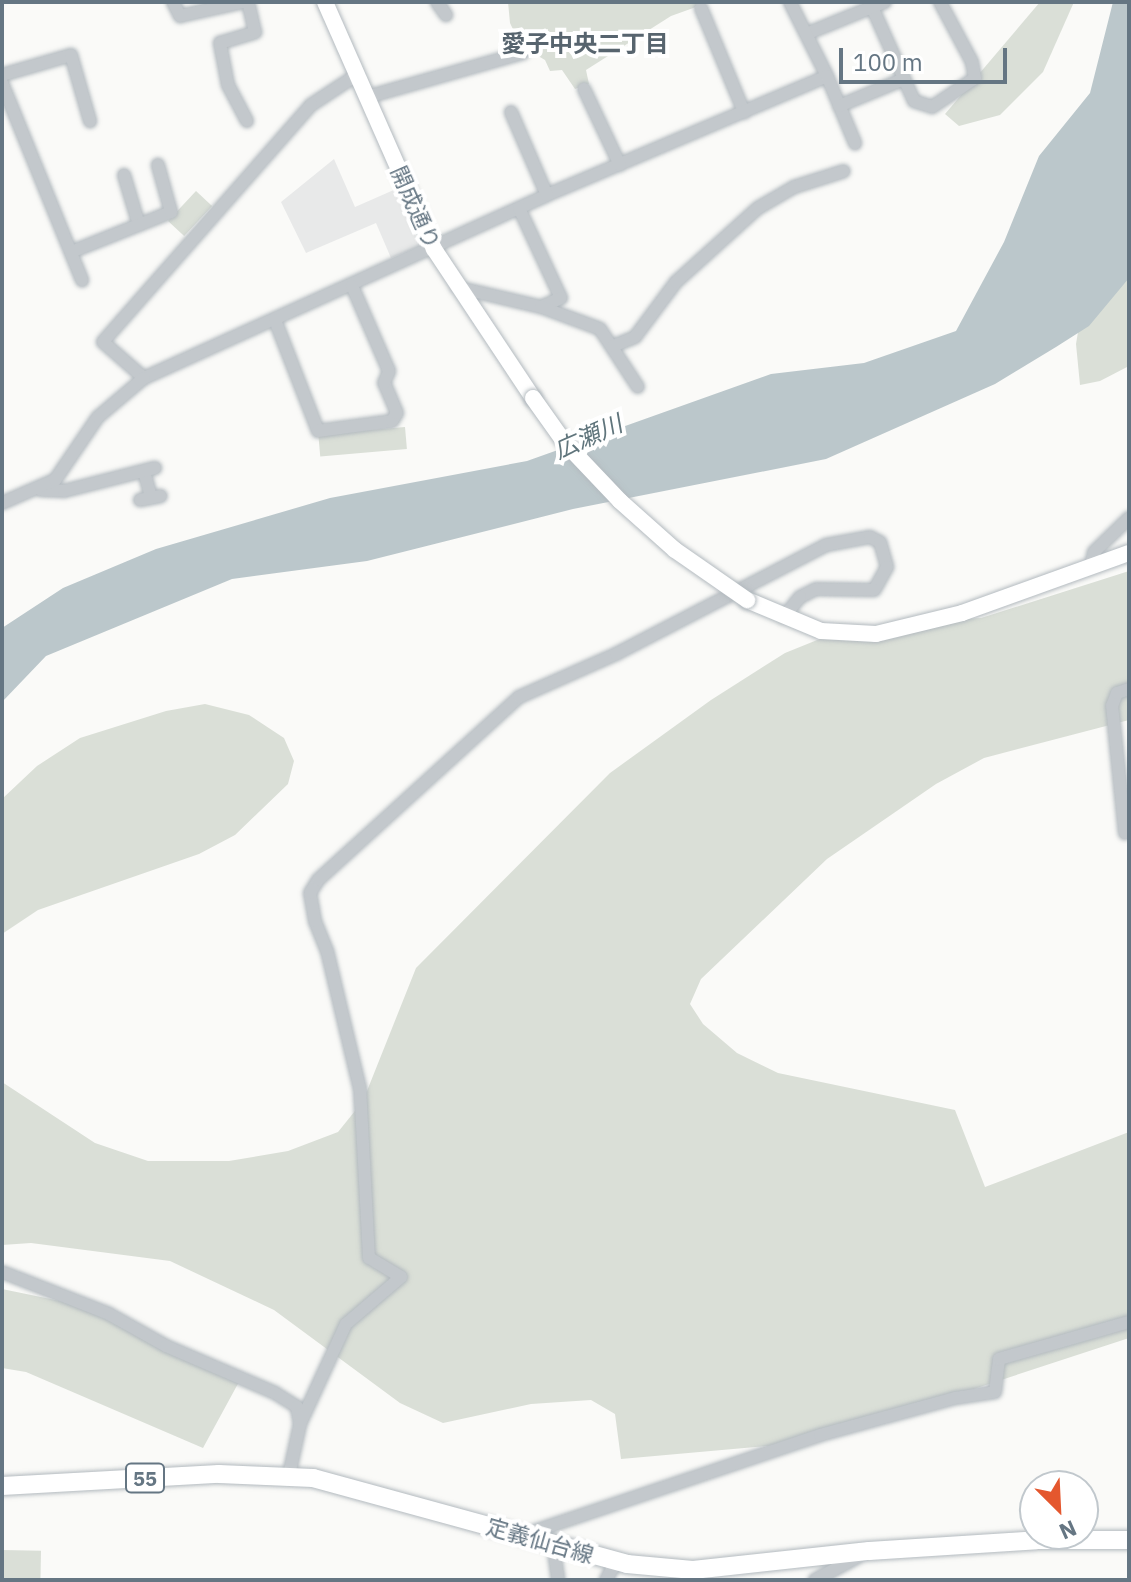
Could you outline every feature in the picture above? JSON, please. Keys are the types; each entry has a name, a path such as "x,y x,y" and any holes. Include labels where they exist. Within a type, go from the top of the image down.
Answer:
{"main road":[{"name":"定義仙台線","path":"2,1486 219,1474 289,1475 524,1535 616,1562 726,1569 869,1551 1037,1540 1129,1540"}],"street":[{"path":"173,2 180,16 246,2 255,32 220,43 228,85 247,121"},
{"name":"開成通り","path":"325,2 434,249 456,287 533,398 565,443 620,501 675,550 747,600 783,618 851,634 910,630 1129,553"},
{"path":"437,2 446,15"},
{"path":"790,2 827,76 855,143"},
{"path":"806,34 879,5 914,101 932,107 975,78 972,62 940,2"},
{"path":"701,8 744,112"},
{"path":"367,97 523,53"},
{"path":"2,75 71,55 90,121"},
{"path":"144,378 103,342 311,105 358,74"},
{"path":"41,490 68,466 98,417 144,378 434,249 547,195 827,76"},
{"path":"839,106 904,79"},
{"path":"2,83 82,280"},
{"path":"584,89 620,165"},
{"path":"511,112 547,195"},
{"path":"71,252 171,212 158,165"},
{"path":"613,346 635,337 676,282 758,208 794,187 844,171"},
{"path":"124,175 139,225"},
{"path":"519,208 561,298 541,307"},
{"path":"275,320 318,431 392,421 397,413 384,383 389,371 352,286"},
{"path":"456,287 541,307 583,320 600,329 638,387"},
{"path":"2,503 41,490 64,491 149,470 150,498"},
{"path":"1091,566 1094,552 1129,518"},
{"path":"289,1475 300,1424 346,1324 401,1277 369,1258 360,1089 310,893 318,880 519,697 616,654 826,545 870,537 880,542 887,567 874,590 816,589 800,597 783,618"},
{"path":"1125,833 1112,706 1117,693 1129,689"},
{"path":"2,1272 109,1314 166,1346 275,1393 297,1407 300,1424"},
{"path":"524,1535 820,1435 906,1415 955,1398 995,1392 999,1359 1129,1322"},
{"path":"553,1543 559,1580"},
{"path":"815,1580 869,1551"},
{"path":"606,1580 616,1562"}],"shaded area":[{"path":"508,2 710,2 671,16 586,70 589,84 575,89 562,70 550,71 545,60 521,46 510,23"},
{"path":"1040,2 1074,2 1043,72 1000,115 959,126 945,114"},
{"path":"1113,2 1129,2 1129,278 1089,326 1056,347 995,384 826,459 573,509 367,561 232,579 46,656 2,702 2,628 63,588 156,549 330,498 527,461 771,374 864,363 956,331 1004,242 1039,156 1090,93"},
{"path":"334,159 355,207 396,189 420,246 391,258 376,223 306,253 281,202"},
{"path":"196,191 212,206 184,236 168,221"},
{"path":"1129,256 1129,366 1100,381 1080,385 1076,344 1081,314"},
{"path":"405,427 407,449 320,456 318,435"},
{"path":"1129,571 1129,720 984,758 936,784 827,859 701,979 690,1004 703,1024 737,1053 778,1073 955,1110 985,1187 1129,1132 1129,1338 812,1442 621,1459 615,1414 591,1400 531,1404 443,1423 400,1403 274,1310 170,1261 31,1243 2,1245 2,1082 95,1143 148,1161 229,1161 288,1151 338,1132 363,1101 416,968 610,773 711,700 785,653 832,634 894,623 981,618"},
{"path":"205,704 249,715 284,738 294,761 288,784 235,835 199,854 38,910 2,934 2,799 37,766 80,738 166,711"},
{"path":"2,1289 70,1303 240,1380 203,1448 26,1372 2,1368"},
{"path":"2,1550 41,1551 40,1580 2,1580"}],"district":[{"name":"愛子中央二丁目","path":"585,44"}],"water label":[{"name":"広瀬川","path":"588,437"}]}
